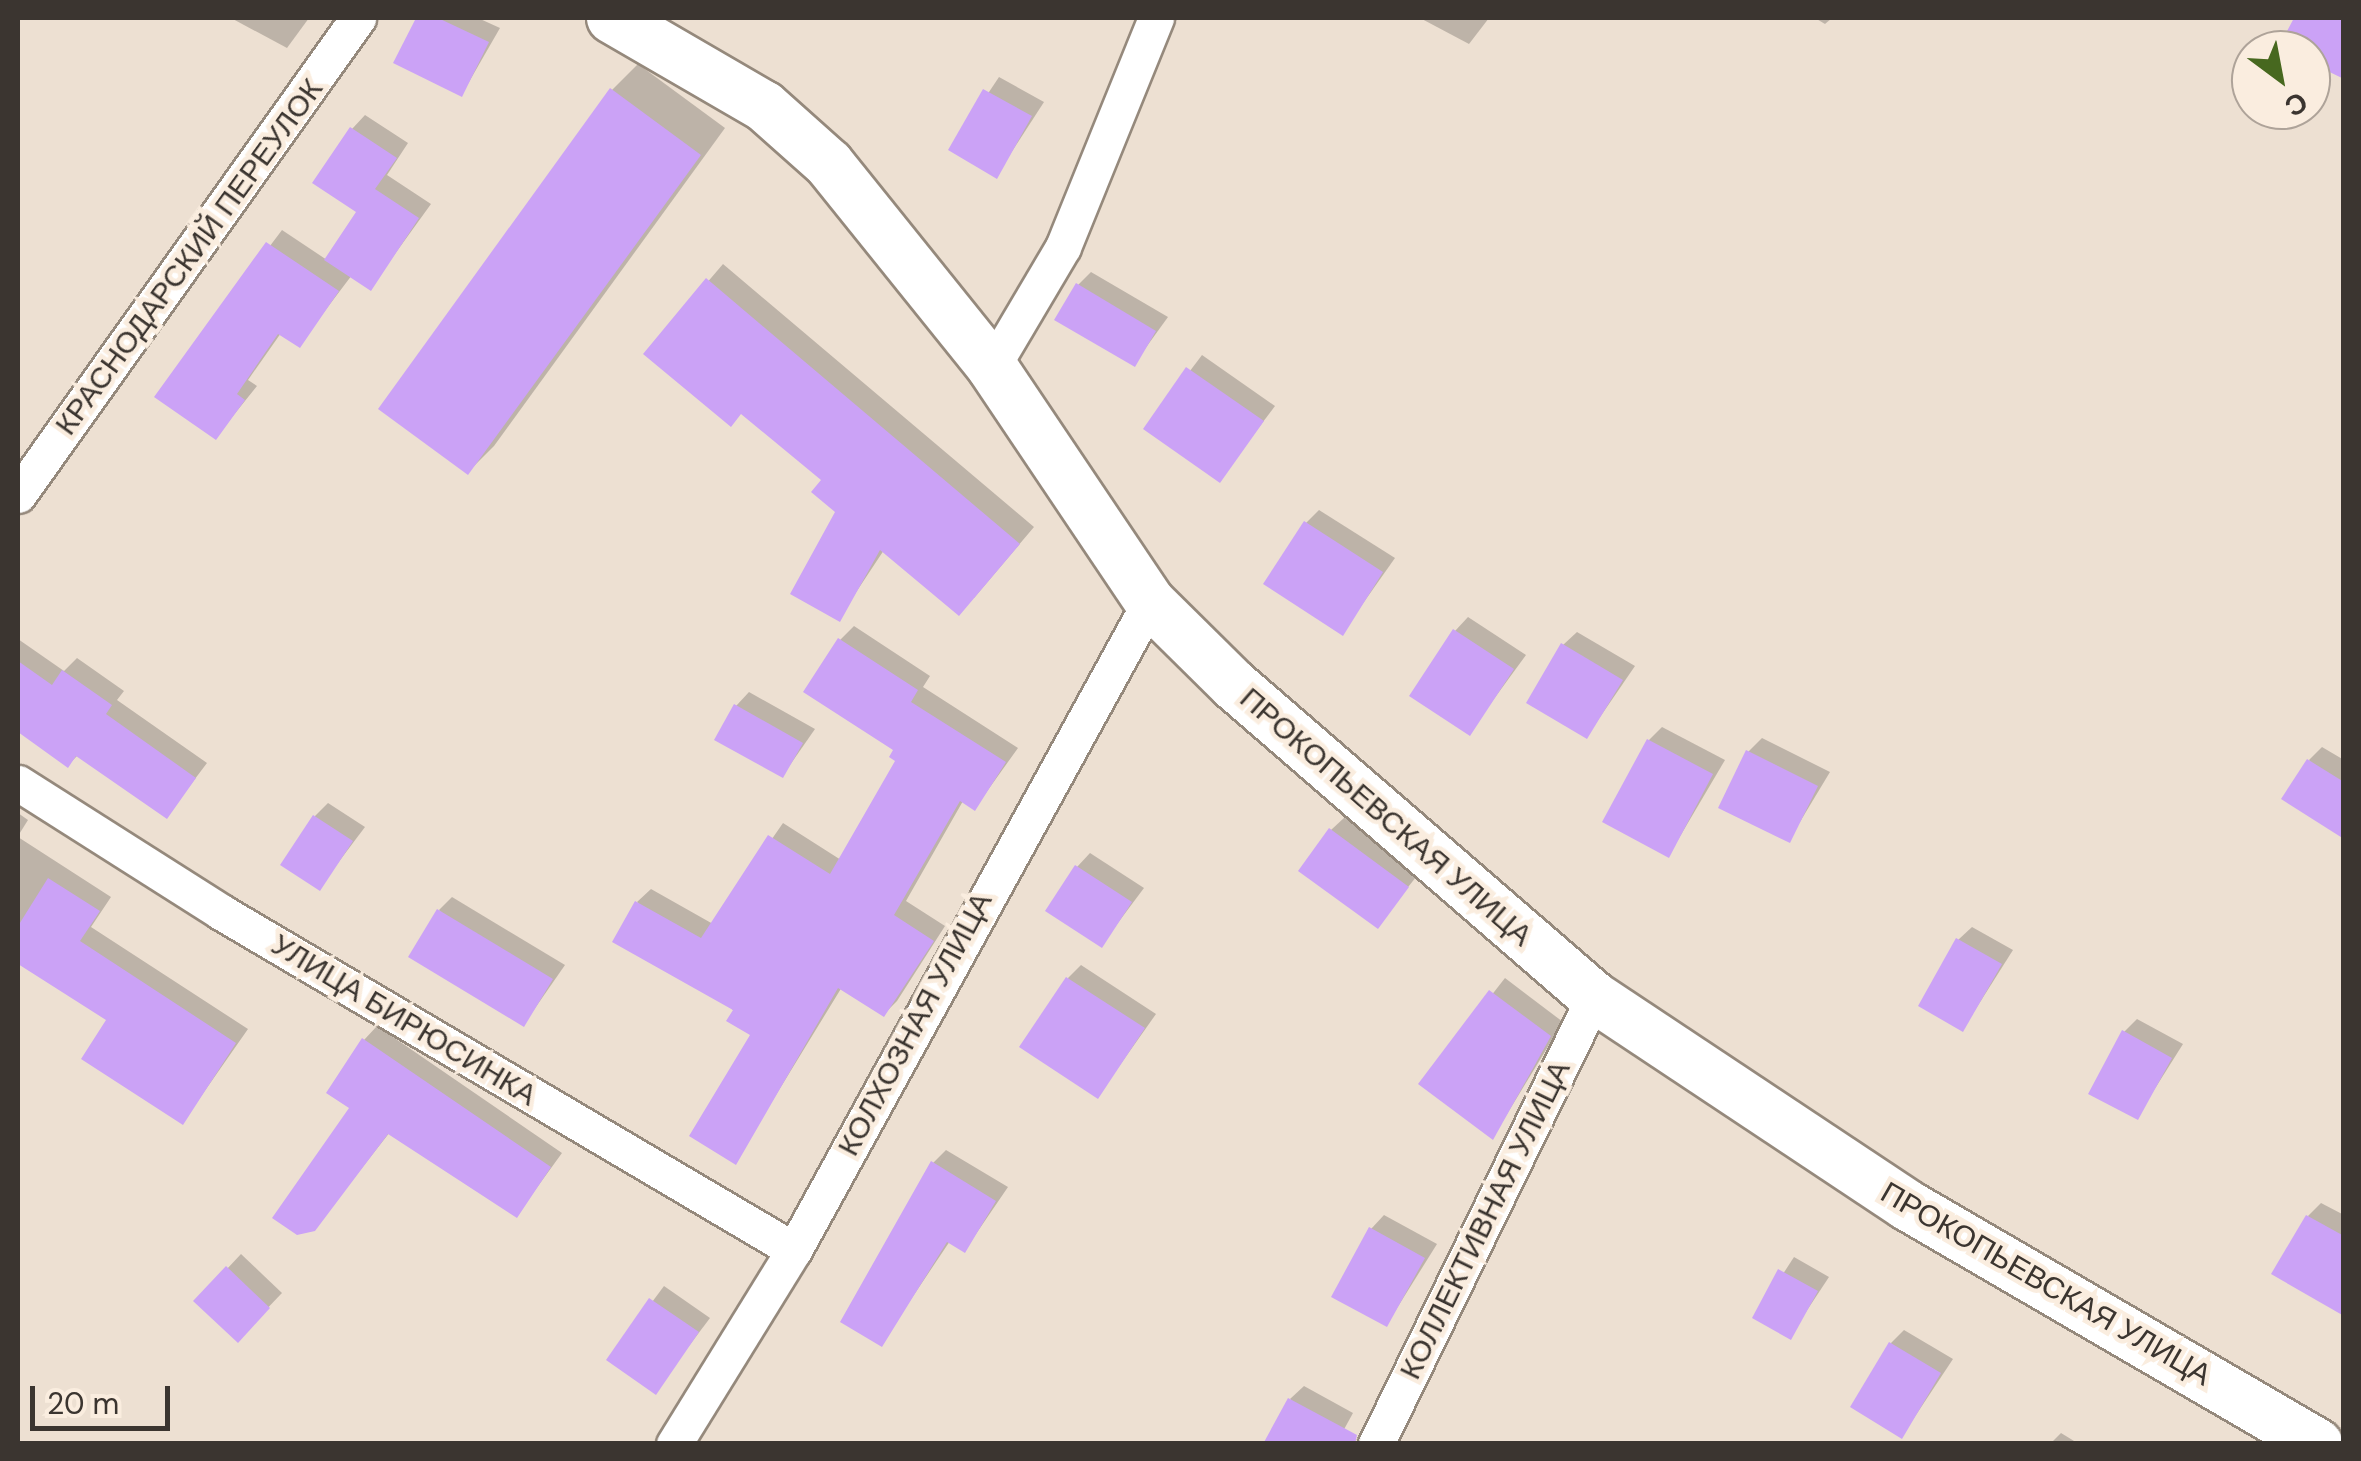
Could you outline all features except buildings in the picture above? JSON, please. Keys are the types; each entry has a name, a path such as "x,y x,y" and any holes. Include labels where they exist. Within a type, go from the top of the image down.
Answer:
{"main road":[{"name":"ПРОКОПЬЕВСКАЯ УЛИЦА","path":"612,18 764,106 816,152 886,228 992,367 1150,602 1234,686 1594,997 1906,1205 2318,1444"}],"street":[{"name":"КРАСНОДАРСКИЙ ПЕРЕУЛОК","path":"18,495 358,18"},
{"path":"992,367 1063,247 1156,18"},
{"name":"КОЛХОЗНАЯ УЛИЦА","path":"674,1444 794,1250 1150,602"},
{"name":"УЛИЦА БИРЮСИНКА","path":"18,783 221,912 794,1250"},
{"name":"КОЛЛЕКТИВНАЯ УЛИЦА","path":"1376,1444 1594,997"}]}
